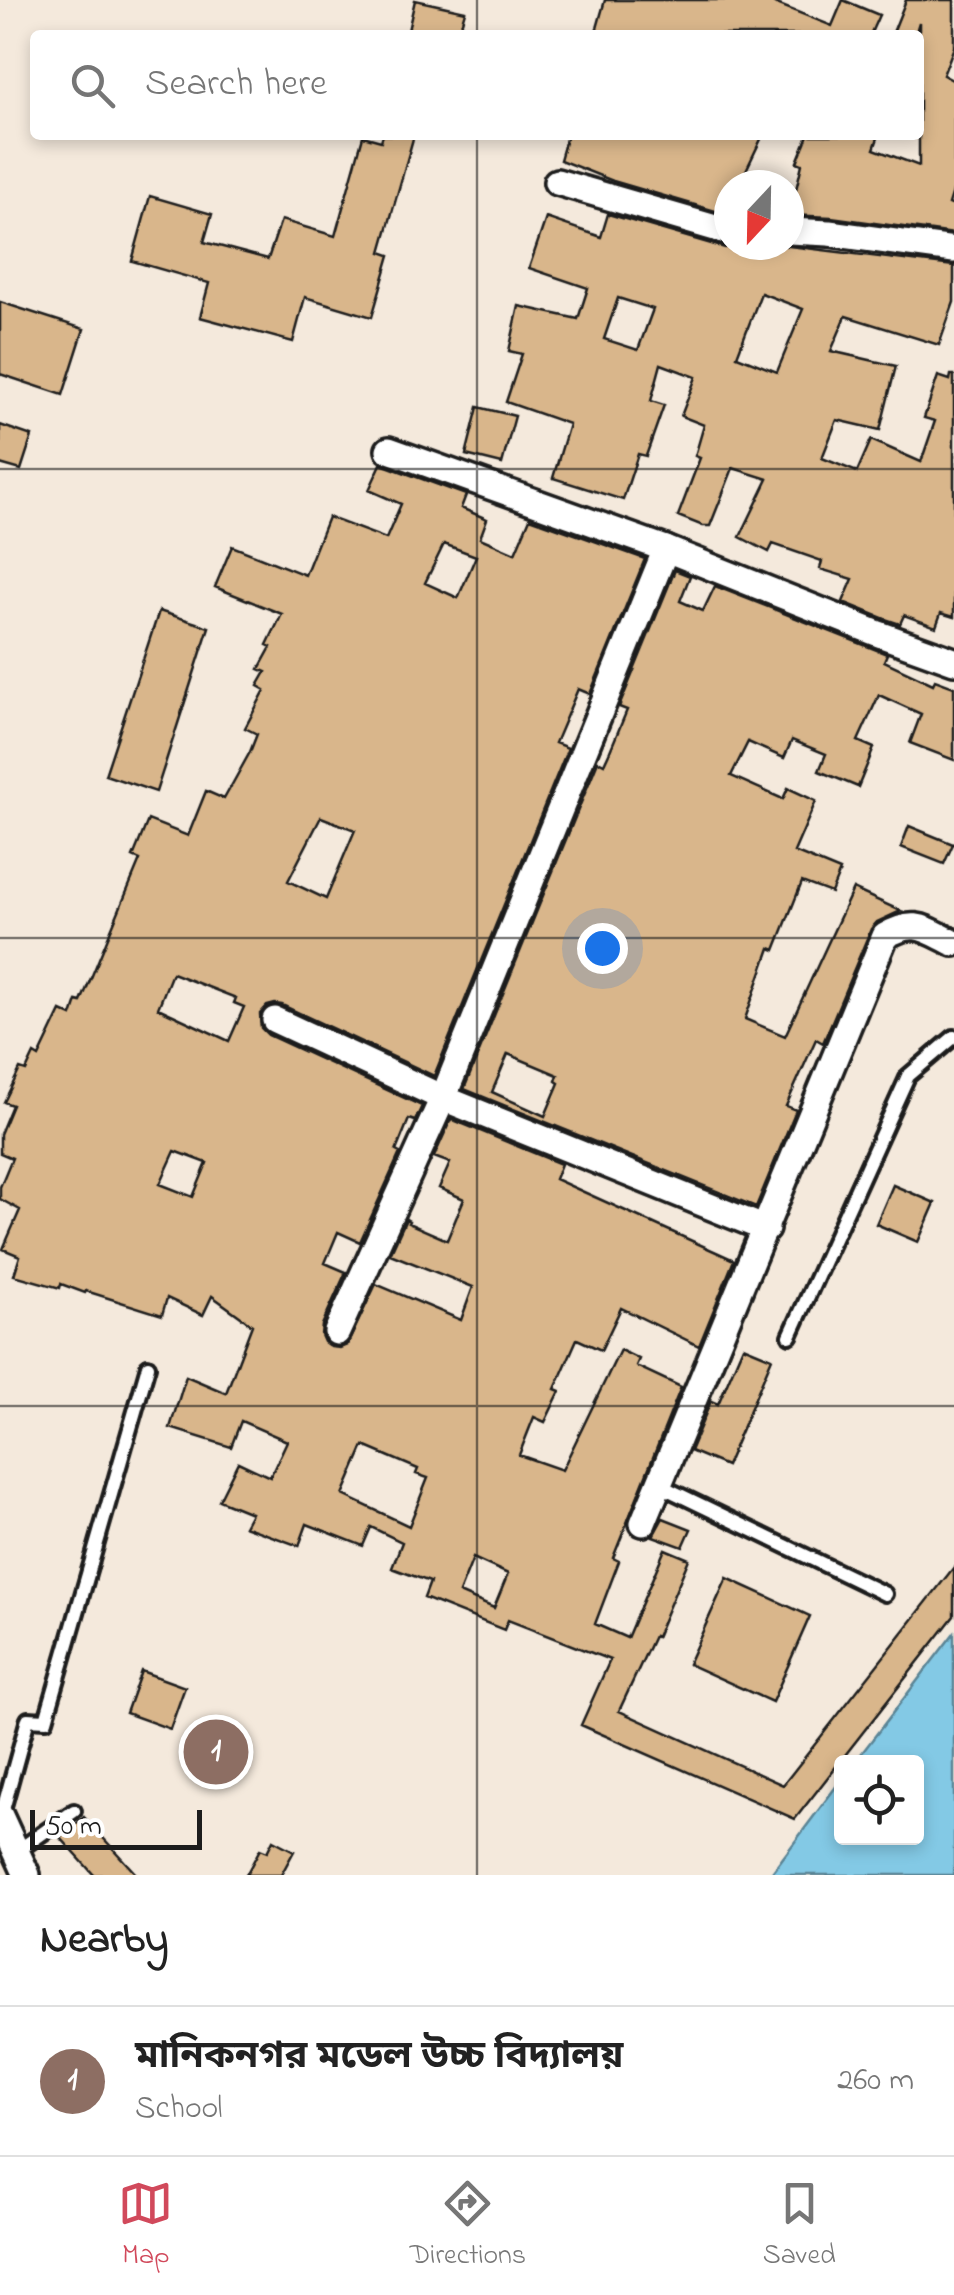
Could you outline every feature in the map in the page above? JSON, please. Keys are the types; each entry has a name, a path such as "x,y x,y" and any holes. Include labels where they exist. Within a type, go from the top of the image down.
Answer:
{"street":[{"path":"557,182 714,228"},
{"path":"804,232 954,250"},
{"path":"389,450 666,548 954,662"},
{"path":"338,1332 443,1098 666,548"},
{"path":"643,1523 885,936 899,927 918,925 954,943"},
{"path":"275,1020 443,1098 766,1229"},
{"path":"0,1817 22,1864"}],"lane":[{"path":"790,1336 908,1076 954,1038"},
{"path":"0,1817 28,1719 46,1720 148,1366"},
{"path":"659,1485 886,1594"},
{"path":"22,1864 74,1812"}],"water":[{"path":"954,1633 954,1875 770,1875 834,1789 834,1845 924,1845 924,1755 860,1755"}],"building":[{"path":"415,0 465,11 459,30 408,30"},
{"path":"605,0 767,0 832,26 843,0 879,15 872,30 597,30"},
{"path":"906,0 954,0 954,47 943,75 954,81 954,188 949,204 954,206 954,234 804,216 804,170 797,162 806,140 877,140 874,149 919,166 919,140 924,140 924,30 919,30 919,22 917,30 894,30"},
{"path":"362,140 413,140 381,252 390,255 372,317 305,297 293,342 200,317 209,283 132,261 150,196 212,214 204,242 268,259 281,220 335,236"},
{"path":"566,140 761,140 746,170 714,170 714,211 613,181 560,160"},
{"path":"608,214 714,245 714,260 804,260 804,248 954,266 954,302 939,345 846,316 831,351 896,366 880,430 837,420 822,458 857,472 871,440 921,462 935,421 924,418 938,376 950,380 954,375 954,617 941,613 936,627 904,615 900,624 885,619 843,602 853,579 820,569 822,561 773,544 769,552 740,537 768,479 733,468 710,526 678,516 700,458 695,456 704,425 681,416 696,377 661,364 651,401 664,405 646,456 638,454 623,500 553,478 569,424 506,402 522,354 509,351 519,306 578,319 588,288 529,268 546,218 601,237","holes":["761,293 803,309 777,372 737,356","618,298 653,309 638,350 604,339"]},
{"path":"0,302 84,329 63,395 0,374"},
{"path":"478,407 515,416 502,464 466,455"},
{"path":"0,425 32,436 21,470 0,464"},
{"path":"381,464 466,495 461,508 487,519 480,538 515,553 530,518 645,559 590,694 578,689 555,743 568,748 434,1076 282,1005 267,1006 260,1014 261,1028 268,1035 422,1106 415,1121 409,1119 396,1151 400,1153 360,1242 338,1232 325,1263 346,1272 321,1335 331,1347 347,1345 376,1284 461,1320 473,1287 390,1254 406,1219 447,1240 464,1199 439,1188 450,1163 434,1157 451,1119 561,1164 555,1179 734,1260 699,1346 621,1308 601,1350 577,1339 545,1422 534,1417 519,1455 562,1470 620,1350 639,1359 636,1366 681,1387 613,1558 619,1561 595,1624 627,1638 665,1549 689,1559 619,1711 783,1785 954,1567 954,1616 845,1755 834,1755 834,1769 795,1819 581,1725 610,1660 508,1620 504,1630 424,1598 430,1582 392,1568 402,1542 371,1527 363,1546 307,1524 299,1546 244,1526 251,1513 219,1500 238,1462 270,1477 287,1441 241,1421 231,1447 170,1428 186,1376 226,1393 252,1325 212,1296 203,1315 167,1298 162,1315 61,1284 60,1288 14,1275 20,1256 3,1249 20,1210 0,1199 0,1187 12,1158 0,1153 0,1134 12,1105 4,1102 20,1069 26,1071 34,1054 39,1057 61,1011 72,1016 77,1001 81,1002 140,860 133,857 148,820 188,836 206,791 224,799 257,734 245,728 265,690 258,686 266,672 259,669 282,614 215,587 232,546 305,575 328,517 386,539 401,504 369,490","holes":["444,544 476,556 458,598 425,583","321,817 355,830 326,899 288,881","172,973 236,998 234,1003 244,1007 229,1041 158,1008","175,1151 207,1163 193,1197 160,1184","364,1446 418,1469 416,1474 428,1478 409,1526 343,1495","473,1558 508,1574 494,1608 459,1593"]},
{"path":"675,570 690,576 680,601 703,611 715,586 887,654 884,661 933,684 935,680 954,687 954,760 910,743 921,714 879,695 858,741 874,748 858,787 819,771 826,754 792,740 784,758 748,742 731,776 783,799 788,788 816,801 794,852 840,871 831,893 802,882 775,950 770,948 745,1019 785,1036 853,889 901,911 871,929 823,1043 816,1039 786,1106 796,1110 756,1207 464,1089 598,761 604,764 627,710 619,707","holes":["508,1054 558,1075 559,1083 545,1116 492,1092"]},
{"path":"159,611 209,627 156,792 105,775"},
{"path":"909,826 953,844 944,864 901,847"},
{"path":"893,1185 935,1203 918,1242 876,1224"},
{"path":"743,1346 772,1358 726,1466 690,1451 711,1401 718,1404"},
{"path":"663,1518 691,1529 683,1547 653,1536"},
{"path":"727,1578 810,1616 772,1702 688,1664"},
{"path":"141,1671 185,1687 170,1729 126,1713"},
{"path":"84,1817 137,1875 94,1875 61,1838"},
{"path":"273,1840 294,1851 281,1875 246,1875 260,1849 267,1852"}],"place":[{"name":"মানিকনগর মডেল উচ্চ বিদ্যালয়","path":"216,1752"}]}
